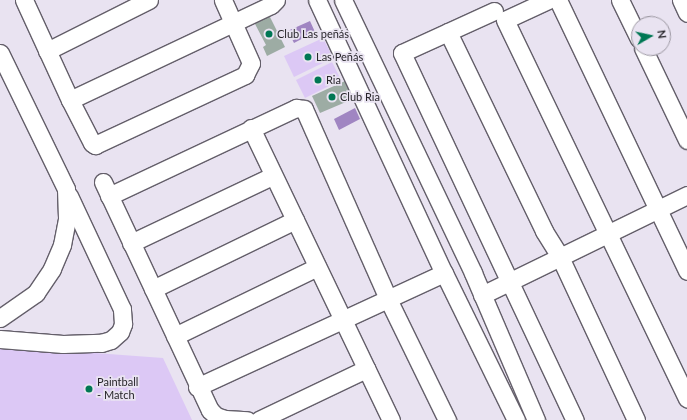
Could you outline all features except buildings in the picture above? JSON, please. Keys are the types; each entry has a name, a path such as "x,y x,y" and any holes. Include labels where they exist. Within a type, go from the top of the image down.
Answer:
{"street":[{"path":"46,51 149,0"},
{"path":"26,1 46,51 92,143 100,144 246,74 251,63 223,0"},
{"path":"70,100 271,5 276,0"},
{"path":"317,0 444,273 516,420"},
{"path":"343,0 482,295 536,420"},
{"path":"548,0 505,20 687,399"},
{"path":"558,0 687,271"},
{"path":"620,0 631,23"},
{"path":"681,0 687,13"},
{"path":"494,11 402,53 575,420"},
{"path":"337,42 358,31"},
{"path":"448,32 544,232 560,257 636,420"},
{"path":"0,53 122,309 123,324 120,332 111,340 101,343 63,344 0,339"},
{"path":"647,56 687,140"},
{"path":"247,420 216,416 197,387 175,336 106,189 296,108 308,112 388,299 447,420"},
{"path":"251,128 272,176 295,220 391,420"},
{"path":"131,243 272,176"},
{"path":"0,318 36,293 52,269 62,245 67,219 66,189"},
{"path":"482,295 687,196"},
{"path":"153,289 295,220"},
{"path":"175,336 317,267"},
{"path":"197,387 444,273"},
{"path":"259,420 366,369"}],"shaded area":[{"path":"310,21 315,32 294,43 291,37 285,38 283,33"},
{"name":"Las Peñás","path":"323,38 333,58 294,77 284,56"},
{"name":"Ria","path":"332,62 341,80 305,98 296,80"},
{"path":"355,108 360,119 339,130 334,119"},
{"name":"Paintball - Match","path":"0,346 163,358 192,420 0,420"}],"place":[{"name":"Club Las peñás","path":"269,34"},
{"name":"Las Peñás","path":"308,57"},
{"name":"Ria","path":"318,80"},
{"name":"Club Ria","path":"332,97"},
{"name":"Paintball - Match","path":"89,389"}]}
